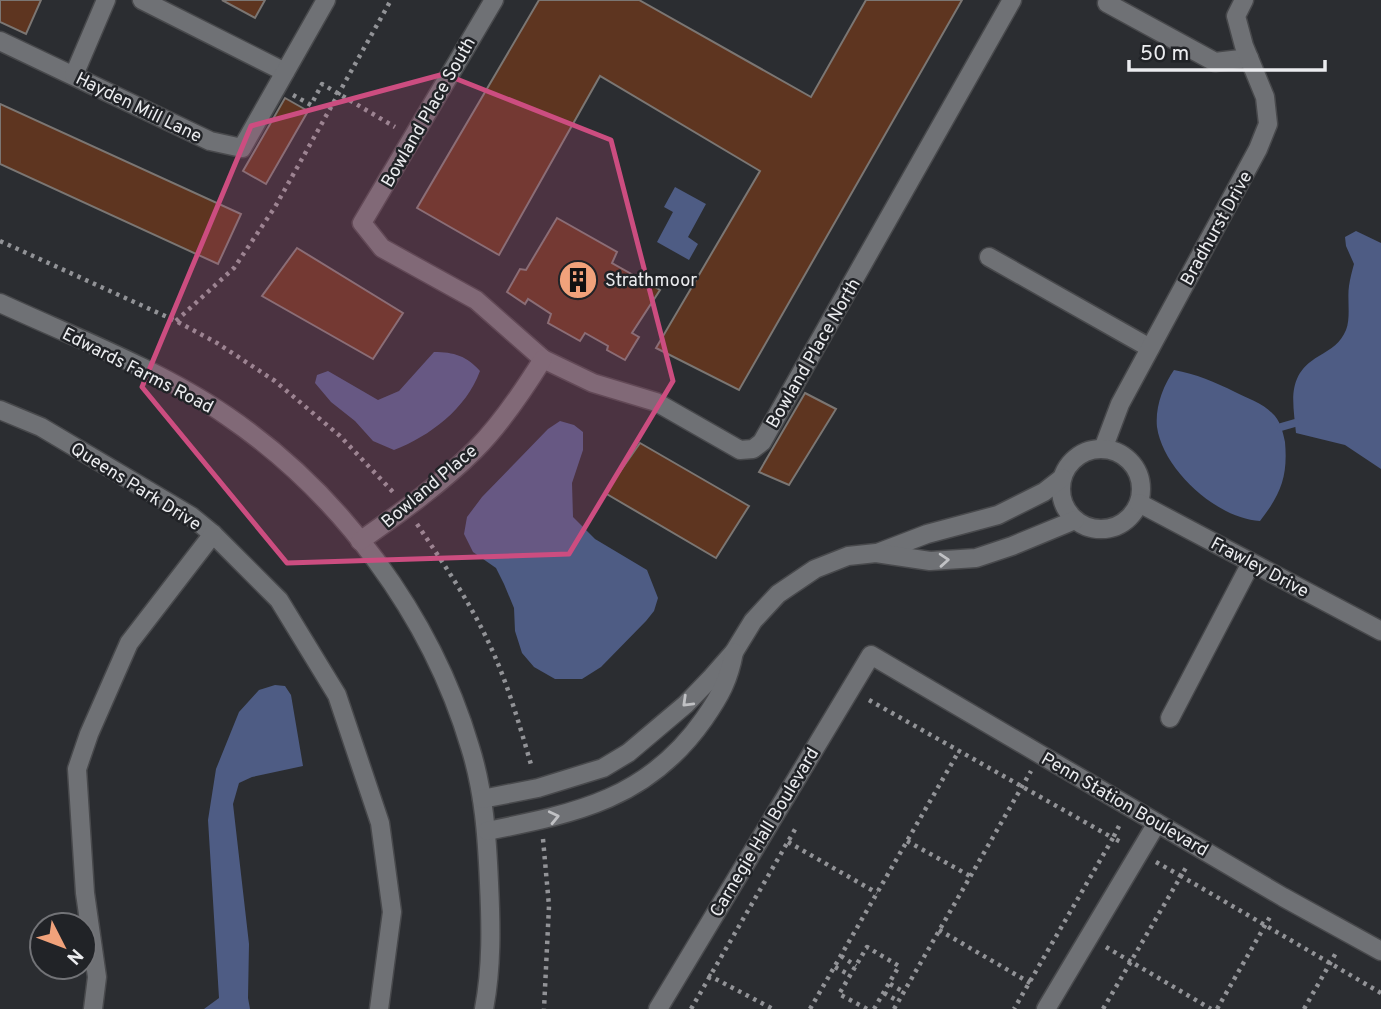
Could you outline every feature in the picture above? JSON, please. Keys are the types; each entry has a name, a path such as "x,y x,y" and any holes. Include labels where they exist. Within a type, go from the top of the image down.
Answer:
{"street":[{"path":"74,75 106,0"},
{"path":"142,0 281,79"},
{"name":"Hayden Mill Lane","path":"0,41 210,142 242,148 326,0"},
{"name":"Bowland Place South","path":"362,223 494,0"},
{"name":"Bowland Place North","path":"362,223 382,248 476,300 543,359 593,383 656,402 740,450 753,449 762,442 1012,0"},
{"name":"Bradhurst Drive","path":"1103,449 1120,404 1258,149 1268,124 1265,97 1236,16 1244,0"},
{"path":"1107,3 1215,62 1249,58"},
{"path":"989,257 1150,348"},
{"name":"Edwards Farms Road","path":"0,303 158,376 227,416 288,465 360,541 393,585 423,634 443,678 471,748 482,799 487,831 491,926 490,980 484,1009"},
{"name":"Bowland Place","path":"360,541 405,509 476,449 543,359"},
{"name":"Queens Park Drive","path":"0,410 41,428 191,516 213,534 279,600 337,695 380,823 392,912 379,1009"},
{"path":"1103,449 1121,454 1135,467 1141,484 1139,503 1133,514 1123,523 1098,530 1075,520 1066,508 1061,493 1062,478 1068,466 1090,451 1103,449"},
{"path":"482,799 538,788 603,768 628,753 703,686 734,652 753,621 778,594 815,569 848,556 876,553 927,534 998,515 1044,492 1062,478"},
{"name":"Frawley Drive","path":"1139,503 1381,631"},
{"path":"876,553 930,561 976,558 1075,520"},
{"path":"93,1009 97,976 85,893 77,769 89,734 129,643 213,534"},
{"path":"1170,718 1251,563"},
{"path":"487,831 561,816 594,805 626,790 668,762 695,732 720,696 730,675 734,652"},
{"name":"Penn Station Boulevard","path":"871,655 1283,897 1381,951"},
{"name":"Carnegie Hall Boulevard","path":"658,1009 871,655"},
{"path":"1050,1002 1157,823"}],"path":[{"path":"176,321 234,268 275,207 391,0"},
{"path":"281,79 311,104 322,84 414,138"},
{"path":"863,711 870,699 1113,838 1014,1009"},
{"path":"810,1009 960,751"},
{"path":"894,1009 1021,786 1041,756"},
{"path":"691,1009 801,818"},
{"path":"766,829 877,893"},
{"path":"907,841 970,876"},
{"path":"1104,1009 1181,876 1381,993"},
{"path":"1217,1009 1283,897"},
{"path":"939,930 1029,982 1050,1002"},
{"path":"1304,1009 1348,932"},
{"path":"1089,937 1211,1009"},
{"path":"867,1009 839,994 867,947 899,966 874,1009"},
{"path":"841,956 856,965"},
{"path":"686,962 773,1009"},
{"path":"835,967 850,975"},
{"path":"889,983 904,992"},
{"path":"883,993 898,1001"}],"highlighted area":[{"path":"444,74 611,140 673,381 569,554 287,563 142,387 251,126"}],"water":[{"path":"675,187 706,204 688,237 698,244 689,260 657,242 673,212 664,207"},
{"path":"1356,231 1381,243 1381,469 1345,445 1296,433 1293,400 1296,380 1308,363 1335,345 1346,330 1349,286 1354,264 1345,237"},
{"path":"434,352 460,356 480,371 474,385 456,409 421,437 394,450 373,441 355,421 331,402 315,383 317,375 328,371 378,400 399,391"},
{"path":"1174,370 1205,379 1249,399 1268,409 1277,419 1285,442 1284,475 1278,493 1260,521 1227,512 1211,502 1181,475 1170,460 1161,443 1157,412 1166,383"},
{"path":"560,421 574,425 583,432 583,450 572,483 573,517 595,539 647,570 658,598 654,611 646,621 601,667 582,679 555,679 534,667 522,653 515,631 514,608 504,584 496,568 473,552 464,534 467,517 482,497 548,429"},
{"path":"275,685 285,686 291,695 303,766 252,777 239,783 233,804 249,944 250,1009 204,1009 219,998 208,820 216,769 239,712 259,690"}],"building":[{"path":"0,0 41,0 26,34 0,22"},
{"path":"222,0 265,0 255,18"},
{"path":"539,0 639,0 811,97 866,0 962,0 739,390 656,348 760,171 600,76 499,255 417,208"},
{"path":"285,98 308,111 266,184 243,171"},
{"path":"0,104 241,214 218,264 0,164"},
{"name":"Strathmoor","path":"557,218 617,252 612,263 660,290 632,333 639,337 625,360 585,333 580,341 548,323 551,314 528,299 525,304 507,292 520,269 526,270"},
{"path":"297,248 403,313 373,359 262,296"},
{"path":"805,393 836,409 789,485 759,472"},
{"path":"640,443 749,506 716,558 605,493"}],"waterway":[{"path":"1281,427 1295,423"}],"place":[{"name":"Strathmoor","path":"578,280"}]}
